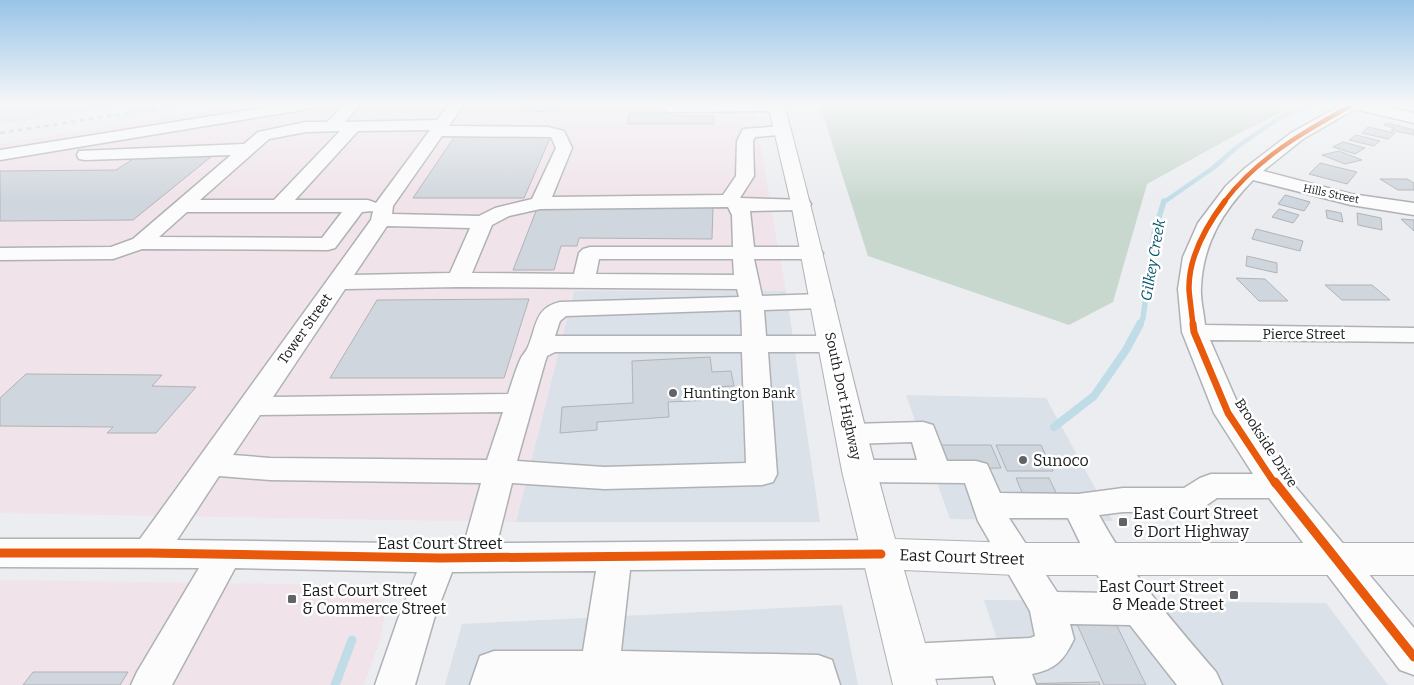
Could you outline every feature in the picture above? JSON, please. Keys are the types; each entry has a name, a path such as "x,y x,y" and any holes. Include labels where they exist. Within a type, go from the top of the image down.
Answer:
{"main road":[{"name":"South Dort Highway","path":"785,137 812,253 859,471 912,673"},
{"name":"East Court Street","path":"881,554 1017,559 1414,559"}],"street":[{"path":"0,156 113,137"},
{"path":"140,243 262,137"},
{"path":"279,206 344,137"},
{"name":"Tower Street","path":"149,553 338,282 433,137"},
{"path":"540,203 564,148 560,137"},
{"path":"211,464 270,469 499,472 604,478 762,474 755,345 750,293 744,269 742,215 735,203 734,190 745,176 745,141 747,137"},
{"name":"Brookside Drive","path":"1296,137 1250,173 1233,190 1208,223 1194,257 1189,289 1194,332 1228,413 1277,486 1414,657"},
{"path":"58,146 76,155 247,149"},
{"name":"Hills Street","path":"1250,173 1308,191 1414,209"},
{"path":"184,206 356,206 382,213 482,222 502,212 540,203 801,204"},
{"path":"0,254 112,252 140,243 328,244 356,206"},
{"path":"458,280 482,222"},
{"path":"584,281 590,253 812,253"},
{"path":"338,282 458,280 584,281 750,293 822,301"},
{"path":"477,557 499,472 533,357 540,348 547,321 552,313 560,309 750,293"},
{"name":"Pierce Street","path":"1194,332 1226,334 1414,335"},
{"path":"540,348 554,344 831,344"},
{"path":"251,406 520,403"},
{"path":"851,434 923,432 936,472"},
{"path":"859,471 976,472 994,521 1047,608 1055,639 1049,648 1012,671 912,673"},
{"path":"989,505 1078,506 1123,500 1190,500 1211,486 1277,486"},
{"path":"1078,506 1105,559 1158,633 1202,685"},
{"name":"East Court Street","path":"0,553 149,553 440,558 881,554"},
{"path":"151,685 225,555"},
{"path":"600,669 615,555"},
{"path":"394,685 440,558"},
{"path":"1047,608 1142,609"},
{"path":"490,685 494,669 818,673 820,685"}],"shaded area":[{"path":"44,137 759,137 786,291 574,291 516,522 0,513 0,144"},
{"path":"830,137 1232,137 1147,184 1113,302 1069,325 868,256"},
{"path":"574,291 786,291 820,522 516,522"},
{"path":"906,395 1046,398 1113,521 950,519"},
{"path":"0,580 353,585 367,590 386,605 381,637 364,685 0,685"},
{"path":"984,600 1326,603 1388,685 1012,685"},
{"path":"842,605 858,685 445,685 462,624"}],"building":[{"path":"454,137 551,137 524,198 413,198"},
{"path":"1353,137 1364,137 1380,141 1374,146 1349,140"},
{"path":"1343,142 1365,148 1355,154 1333,147"},
{"path":"1339,151 1362,160 1345,164 1322,155"},
{"path":"212,156 133,220 0,221 0,171 116,170 136,157"},
{"path":"1320,163 1357,172 1347,184 1309,174"},
{"path":"1380,179 1407,179 1414,183 1414,190 1398,190"},
{"path":"1285,195 1310,202 1304,211 1278,204"},
{"path":"538,206 713,207 712,239 579,238 577,246 561,246 554,270 513,270"},
{"path":"1279,209 1299,215 1293,223 1272,217"},
{"path":"1326,210 1341,213 1343,222 1327,218"},
{"path":"1357,213 1381,218 1382,230 1358,225"},
{"path":"1401,219 1414,220 1414,231"},
{"path":"1256,229 1303,241 1300,251 1252,239"},
{"path":"1247,256 1277,263 1277,273 1246,266"},
{"path":"1236,278 1265,279 1288,301 1259,301"},
{"path":"1325,285 1372,285 1390,300 1342,300"},
{"path":"529,299 504,378 330,378 377,300"},
{"name":"Huntington Bank","path":"710,357 712,372 731,371 734,386 713,387 714,400 668,402 669,417 597,422 597,430 560,433 562,407 633,403 632,361"},
{"path":"26,374 162,375 152,386 196,387 156,433 107,433 113,427 0,426 0,398"},
{"path":"930,445 991,445 1001,468 937,469"},
{"path":"996,445 1041,445 1053,471 1007,471"},
{"path":"1016,478 1049,478 1061,503 1026,502"},
{"path":"1111,614 1146,685 1104,685 1073,615"},
{"path":"33,672 128,672 120,685 23,685"},
{"path":"1099,682 1100,685 1019,684"}],"waterway":[{"name":"Gilkey Creek","path":"1164,202 1213,168 1252,137"},
{"name":"Gilkey Creek","path":"1140,324 1143,318 1154,233 1164,201"},
{"name":"Gilkey Creek","path":"1054,427 1094,396 1126,350 1140,324"},
{"name":"Gilkey Creek","path":"335,685 352,640"}],"cycle path":[{"path":"1296,137 1250,173 1233,190 1208,223 1194,257 1189,289 1194,332 1228,413 1277,486 1414,657"},
{"path":"0,553 149,553 440,558 881,554"}],"place":[{"name":"Huntington Bank","path":"673,393"},
{"name":"Sunoco","path":"1023,460"},
{"name":"East Court Street & Dort Highway","path":"1123,522"},
{"name":"East Court Street & Meade Street","path":"1234,595"},
{"name":"East Court Street & Commerce Street","path":"292,599"}]}
